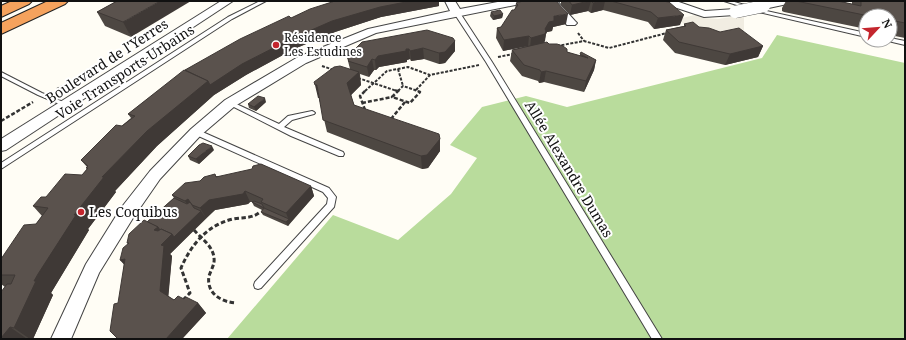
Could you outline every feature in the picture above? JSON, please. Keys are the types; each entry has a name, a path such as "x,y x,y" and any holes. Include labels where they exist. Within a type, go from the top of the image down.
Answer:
{"highway":[{"path":"1,12 24,1"},
{"path":"1,29 60,1"}],"street":[{"name":"Boulevard de l'Yerres","path":"1,146 228,1"},
{"path":"61,339 92,269 126,213 155,175 196,132 230,103 302,60 372,31 453,7 520,1"},
{"path":"551,1 571,23"},
{"path":"666,1 691,11 704,14 735,12 788,1"}],"lane":[{"name":"Voie Transports Urbains","path":"1,166 230,18 264,1"},
{"path":"726,1 761,11 858,33"},
{"name":"Allée Alexandre Dumas","path":"453,7 489,62 657,339"},
{"path":"1,74 40,94 66,105"},
{"path":"230,103 341,154"},
{"path":"280,127 290,118 312,113"},
{"path":"196,132 326,190 332,197 331,205 258,285"}],"path":[{"path":"659,34 672,32"},
{"path":"327,68 337,71"},
{"path":"398,69 403,86"},
{"path":"416,90 430,75"},
{"path":"351,76 397,91"},
{"path":"362,103 392,97 410,103 420,92 403,86"},
{"path":"392,97 403,86"},
{"path":"391,119 405,102"},
{"path":"182,301 190,293 181,268 191,247 209,229 233,219 256,216 260,212"},
{"path":"146,216 165,213"},
{"path":"194,230 211,248 214,259 208,278 211,291 217,298 228,303 236,303"}],"green space":[{"path":"777,35 905,63 905,339 227,339 333,215 398,240 451,194 477,158 450,145 482,107 526,96 567,107 762,58"}],"shaded area":[{"path":"695,15 704,18 718,19 744,15 744,31 734,38 698,36 678,19"}],"building":[{"path":"117,1 160,1 123,22 97,12"},
{"path":"335,1 411,1 380,7 332,21 291,39 242,64 210,85 208,81 185,70 240,39 289,16 291,18 310,9"},
{"path":"523,1 556,1 568,14 554,16 554,21 549,22 545,29 545,34 531,38 529,36 504,40 497,28 501,27 512,10 514,10 518,5 516,3"},
{"path":"569,1 589,1 572,5"},
{"path":"591,1 602,1 593,3"},
{"path":"611,1 669,2 684,15 658,18 651,12"},
{"path":"796,1 838,1 861,6 861,1 905,1 905,23 898,22 898,8 858,8 858,14"},
{"path":"500,10 503,14 494,16 491,12"},
{"path":"693,22 699,27 709,28 720,32 739,28 763,46 730,54 679,42 666,30 686,26 684,24"},
{"path":"427,30 453,38 455,41 445,52 439,53 423,48 410,51 409,49 406,49 406,51 378,56 375,60 372,59 367,67 348,61 349,60 347,57 362,42"},
{"path":"547,42 549,44 563,46 567,49 567,52 588,58 580,54 581,52 596,60 586,81 546,71 541,72 540,70 524,65 512,50"},
{"path":"340,66 359,72 347,83 354,105 439,134 440,139 427,155 421,156 323,120 317,85 315,85 314,82 334,67"},
{"path":"184,70 208,81 147,131 102,177 104,177 74,215 76,215 38,274 14,328 10,327 1,338 1,292 7,284 11,284 15,275 1,275 1,259 24,225 36,224 48,208 33,206 41,197 46,197 65,174 82,175 88,166 81,160 116,125 122,126 135,116 128,114"},
{"path":"258,96 265,98 254,107 248,104"},
{"path":"203,143 212,146 196,159 188,156 199,145"},
{"path":"261,164 311,186 286,213 261,202 263,199 245,191 243,194 209,200 200,208 192,205 188,199 185,201 172,195 185,183 200,181 204,177 215,174 216,177 252,169 253,166"},
{"path":"174,198 187,204 190,202 194,208 201,211 174,237 172,234 161,229 160,230 158,227 147,222"},
{"path":"254,201 262,204 264,208 252,202"},
{"path":"264,208 289,219 286,222 261,212"},
{"path":"144,220 158,227 154,230 158,231 161,229 172,234 161,245 164,246 160,291 174,300 178,296 184,299 186,297 198,303 166,339 118,339 110,331 114,304 118,303 125,259 120,260 123,248 129,243 127,243 129,234"}],"place":[{"name":"Résidence Les Estudines","path":"276,45"},
{"name":"Les Coquibus","path":"81,212"}]}
